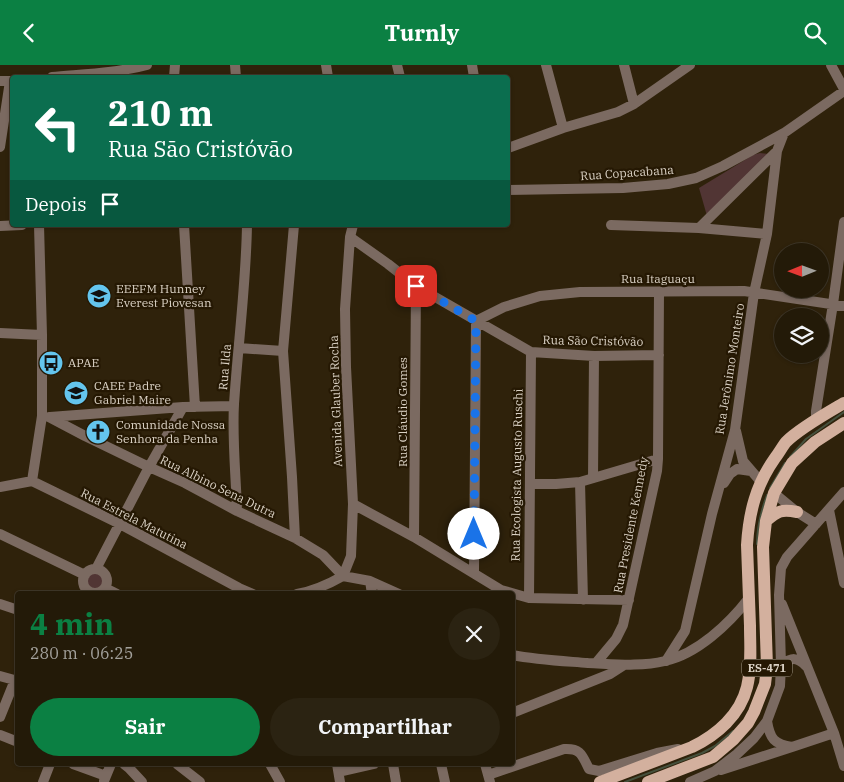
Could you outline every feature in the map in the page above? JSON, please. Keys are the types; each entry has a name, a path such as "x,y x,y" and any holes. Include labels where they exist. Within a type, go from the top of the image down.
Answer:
{"main road":[{"name":"ES-471","path":"600,782 713,757 733,740 748,723 761,698 767,667 764,547 770,465 787,442 816,420 844,403"},
{"name":"ES-471","path":"640,774 706,740 728,722 738,708 747,689 750,663 747,545 751,508 768,487 814,442 844,423"},
{"path":"766,521 775,514 785,510 797,512"}],"street":[{"path":"73,75 133,69 147,65"},
{"path":"235,66 246,65"},
{"path":"546,65 563,128"},
{"path":"624,65 634,104"},
{"path":"510,147 563,128 618,112 634,104 690,65"},
{"path":"831,65 844,90"},
{"path":"0,145 8,81"},
{"name":"Rua Copacabana","path":"510,190 623,188 668,184 696,178 723,166 784,133 844,90"},
{"name":"Rua Jerônimo Monteiro","path":"666,661 685,631 735,430 754,293 767,234 777,151 784,133"},
{"path":"700,228 777,151"},
{"path":"816,420 816,411 839,305 844,222"},
{"path":"611,225 700,228 767,234"},
{"path":"0,487 32,481 46,417 39,227"},
{"path":"184,227 195,407"},
{"name":"Rua Ilda","path":"237,511 234,406 247,257 247,227"},
{"path":"294,227 283,351 292,477 294,538"},
{"name":"Avenida Glauber Rocha","path":"343,576 351,556 353,504 345,309 350,237 352,227"},
{"name":"Rua São Cristóvão","path":"350,237 416,286 531,352 594,356 659,355"},
{"name":"Rua Cláudio Gomes","path":"414,537 416,286"},
{"name":"Rua Itaguaçu","path":"476,321 504,307 540,296 580,292 744,291 839,305"},
{"name":"Rua Presidente Kennedy","path":"596,663 616,639 623,625 657,471 659,292"},
{"path":"474,573 476,321"},
{"path":"0,333 42,335"},
{"path":"239,348 283,351"},
{"name":"Rua Ecologista Augusto Ruschi","path":"529,598 531,352"},
{"path":"593,478 594,356"},
{"path":"46,417 183,407 234,406"},
{"path":"96,569 149,467 183,407"},
{"name":"Rua Albino Sena Dutra","path":"46,417 185,483 237,511 294,538 323,555 343,576"},
{"path":"735,430 742,458 751,471 797,512 816,524"},
{"path":"530,484 580,482 658,459"},
{"path":"718,494 730,474 737,469 751,471"},
{"name":"Rua Estrela Matutina","path":"32,481 120,524 240,591"},
{"path":"580,482 583,599"},
{"path":"715,771 754,738 767,721 780,686 782,665 778,595 781,568 787,557 844,493"},
{"path":"353,504 414,537 504,591"},
{"path":"829,510 844,583"},
{"path":"0,535 85,575"},
{"path":"87,591 83,584 83,579 90,571 96,569 102,571 106,576 105,588 101,591"},
{"path":"308,591 343,576 370,581 392,591"},
{"path":"370,581 372,591"},
{"path":"105,588 111,591"},
{"path":"515,594 529,598 629,600"},
{"path":"778,595 834,733 844,766"},
{"path":"515,656 537,660 624,665 643,665 666,661 690,651 719,631 735,616 749,598"},
{"path":"0,604 15,609"},
{"path":"782,665 793,659 800,660 807,667"},
{"path":"515,712 610,675 624,665"},
{"path":"0,676 15,681"},
{"path":"0,717 15,683"},
{"path":"767,721 773,740 783,746 792,747"},
{"path":"690,782 715,771 834,733"},
{"path":"0,735 15,741"},
{"path":"486,766 489,779 564,749 573,748 580,753 589,769 640,774"},
{"path":"43,782 49,766"},
{"path":"77,766 105,779 110,766"},
{"path":"126,766 142,782"},
{"path":"179,766 200,782"},
{"path":"271,766 280,782"},
{"path":"339,773 366,766"},
{"path":"393,766 396,782"},
{"path":"441,766 445,782"}],"shaded area":[{"path":"760,153 769,154 707,216 699,188 753,155"},
{"path":"90,570 100,570 106,576 106,586 101,591 89,591 84,586 84,576"}],"waterway":[{"path":"790,457 806,439 844,412"},
{"path":"770,488 785,463"},
{"path":"757,544 760,519 767,495"},
{"path":"625,782 702,753 715,746 733,731"}],"place":[{"name":"EEEFM Hunney Everest Piovesan","path":"99,296"},
{"name":"APAE","path":"51,363"},
{"name":"CAEE Padre Gabriel Maire","path":"76,393"},
{"name":"Comunidade Nossa Senhora da Penha","path":"98,432"}],"route":[{"path":"416,286 476,321 474,534"}]}
